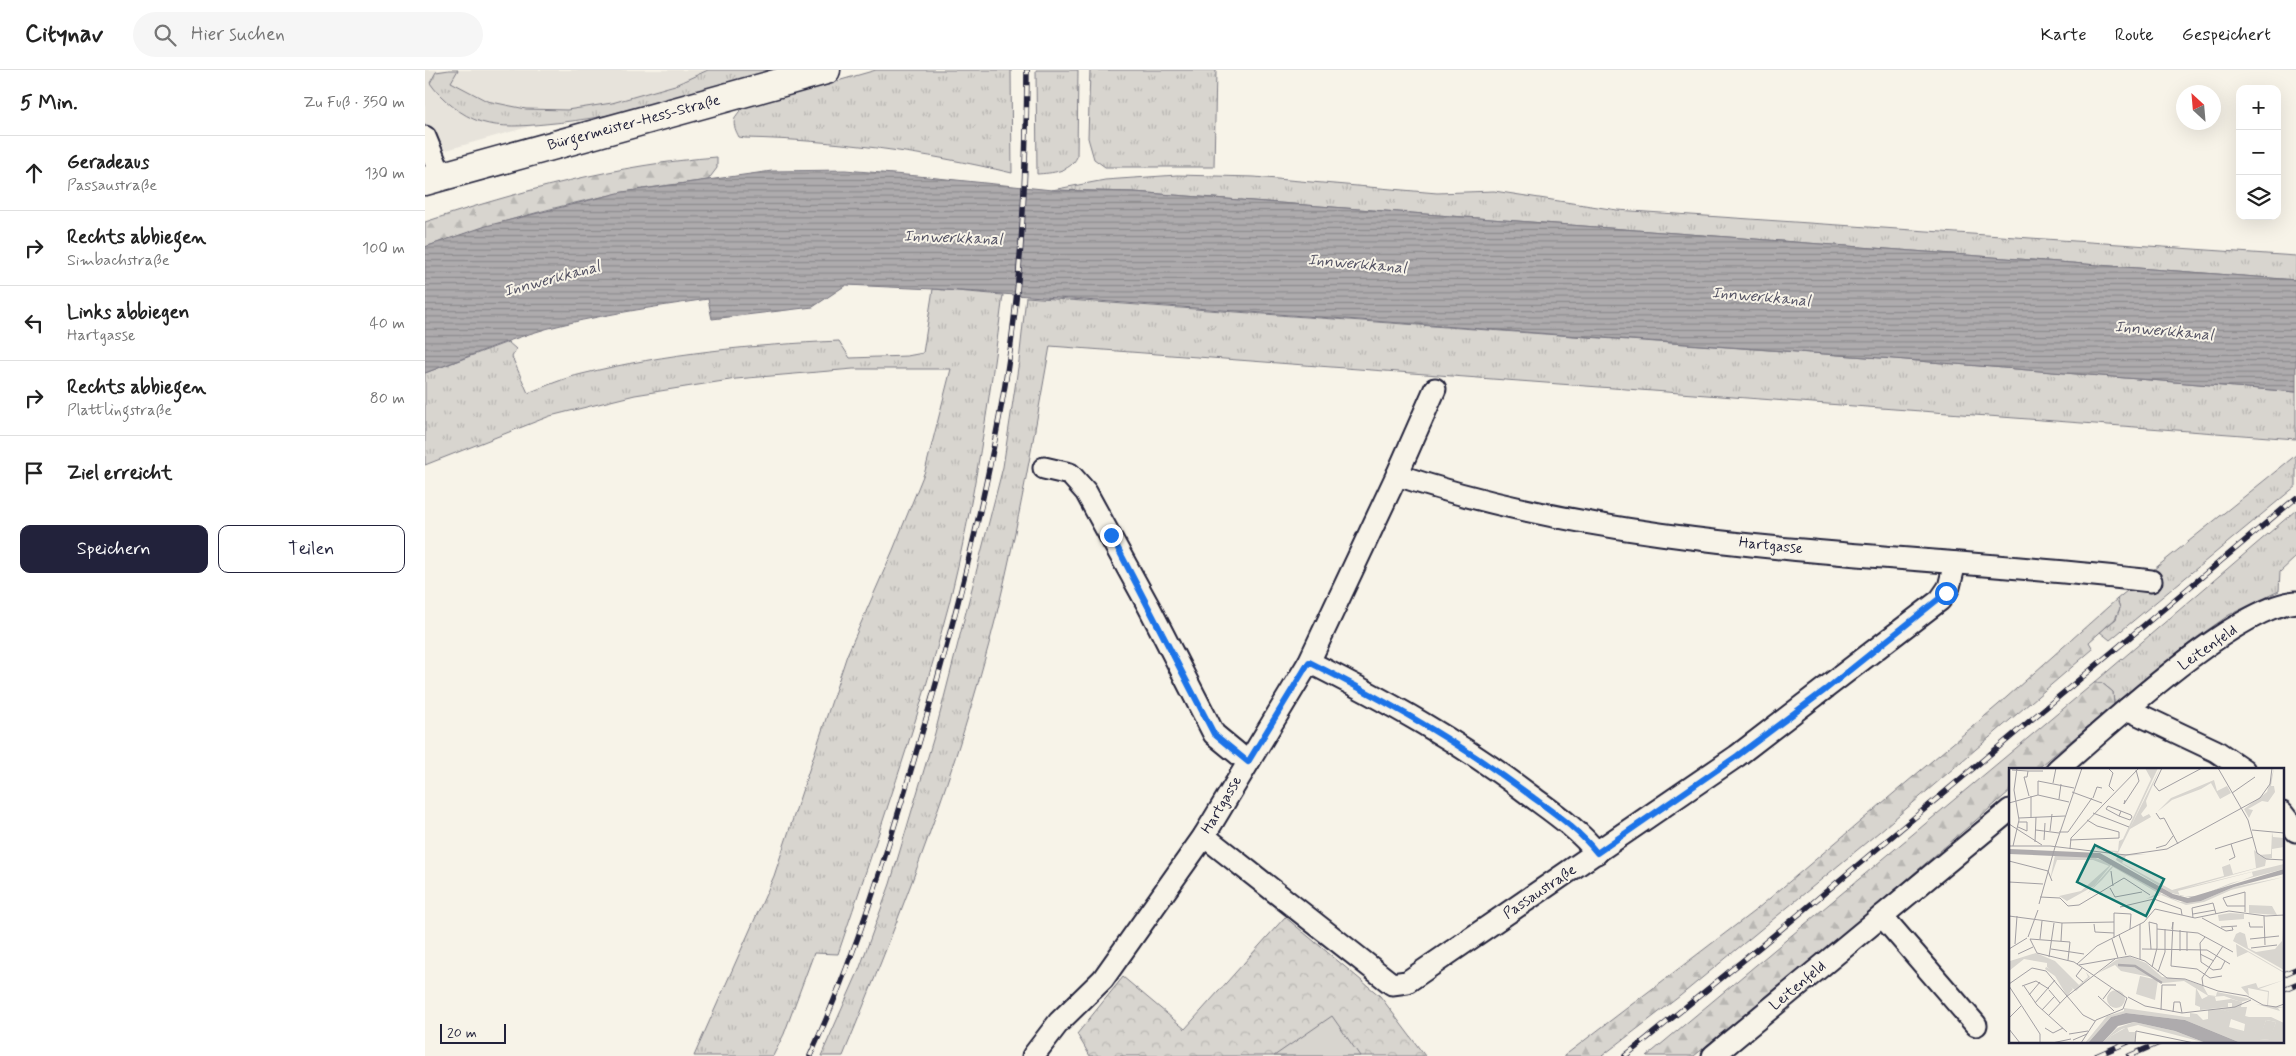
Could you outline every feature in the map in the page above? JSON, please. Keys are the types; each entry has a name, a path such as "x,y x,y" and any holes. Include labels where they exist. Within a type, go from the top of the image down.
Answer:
{"main road":[{"name":"Bürgermeister-Hess-Straße","path":"433,179 826,70"}],"street":[{"name":"Bürgermeister-Hess-Straße","path":"425,137 433,179"},
{"name":"Hartgasse","path":"1033,1056 1059,1022 1103,979 1204,836 1309,662 1397,475 1435,389"},
{"path":"1044,468 1070,474 1086,492 1149,607 1214,734 1248,762"},
{"name":"Hartgasse","path":"1397,475 1562,519 1696,539 2151,581"},
{"name":"Passaustraße","path":"1204,836 1392,984 1407,982 1737,756 1940,600 1949,587 1955,563"},
{"name":"Leitenfeld","path":"2059,768 2127,709 2206,647 2263,612 2288,602 2296,602"},
{"path":"1309,662 1411,716 1502,774 1586,838 1597,853"},
{"path":"2127,709 2216,751 2241,768"},
{"name":"Leitenfeld","path":"1713,1056 2009,811"},
{"path":"2283,814 2296,832"},
{"path":"1883,916 1976,1025"}],"shaded area":[{"path":"425,70 730,70 425,156"}],"green space":[{"path":"458,70 451,82 487,101 526,109 567,110 612,103 675,85 708,70 787,70 606,116 576,121 513,126 481,122 467,116 446,101 430,83 436,72"},
{"path":"876,70 1011,70 1012,173 880,148 813,141 739,137 734,121 743,108"},
{"path":"1036,70 1078,70 1077,157 1065,169 1037,174"},
{"path":"1090,70 1216,70 1214,167 1105,167 1094,159 1088,138"},
{"path":"717,157 717,168 708,180 642,189 596,198 497,224 425,247 425,222 569,180 643,166"},
{"path":"1177,175 1254,177 1437,193 1494,191 1617,210 2296,256 2296,280 1134,192 1052,190 1105,180"},
{"path":"933,289 1003,295 987,411 966,528 949,604 911,736 838,954 814,953 784,1034 773,1056 694,1056 774,876 847,655 925,471 951,369 853,369 736,379 635,395 550,416 425,465 425,373 508,342 516,349 512,357 528,393 582,374 678,355 710,351 839,341 850,358 907,356 923,353"},
{"path":"1026,297 1894,359 2296,392 2296,439 1050,346 1004,583 981,673 964,729 907,894 843,1056 821,1056 859,970 890,884 935,733 1003,467 1019,361"},
{"path":"2296,455 2296,486 2110,640 2100,632 2116,619 2120,608 2117,599"},
{"path":"2296,510 2296,557 2280,572 2279,591 2229,615 2192,641 2114,705 2113,692 2102,683 2094,683"},
{"path":"2117,599 2120,608 2115,619 2089,642 2093,649 1879,832 1680,996 1602,1056 1564,1056 1757,909 1998,705"},
{"path":"2094,683 2102,683 2113,692 2114,705 2038,768 2009,768 2009,792 1806,966 1694,1056 1647,1056"},
{"path":"1285,917 1380,996 1425,1056 1090,1056 1077,1034 1123,977 1185,1029"},
{"path":"1332,1016 1360,1056 1274,1056"}],"water":[{"name":"Innwerkkanal","path":"845,170 1052,190 1134,192 2296,280 2296,392 1894,359 933,289 846,285 813,307 712,319 708,299 583,320 529,334 425,373 425,247 486,226 622,192 772,171"}],"railway":[{"path":"810,1056 841,982 869,906 893,830 929,708 977,524 997,431 1011,346 1022,228 1027,70"},
{"path":"1625,1056 1761,946 2296,498"},
{"path":"2283,975 2296,969"},
{"path":"2283,990 2296,984"},
{"path":"2096,1056 2123,1044"},
{"path":"2129,1056 2156,1044"}],"route":[{"path":"1111,535 1214,734 1248,762 1309,662 1373,694 1411,716 1502,774 1586,838 1597,853 1737,756 1825,690 1940,600 1946,593"}]}
